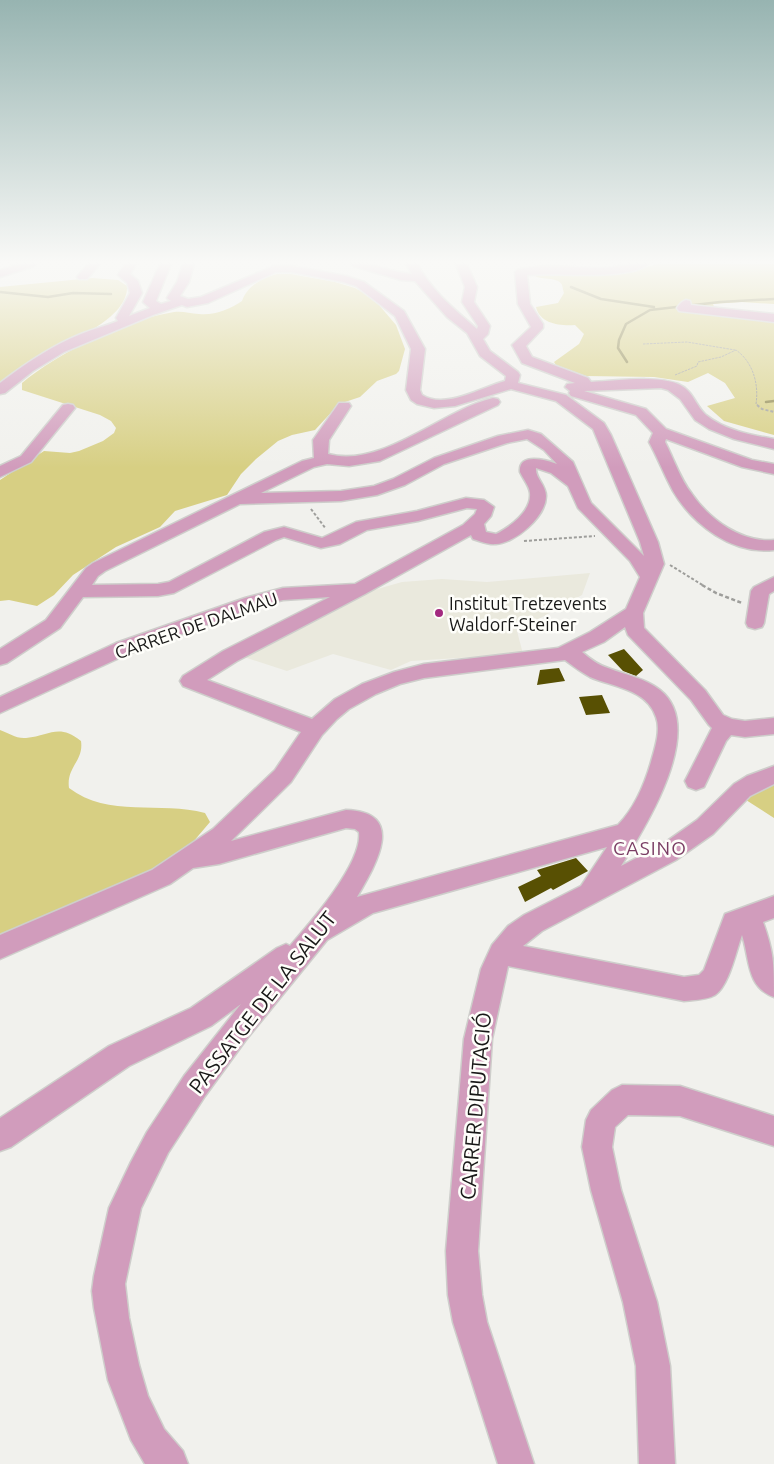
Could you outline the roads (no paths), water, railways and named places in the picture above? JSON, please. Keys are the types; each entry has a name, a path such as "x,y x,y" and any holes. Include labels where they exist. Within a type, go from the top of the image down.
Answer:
{"street":[{"path":"0,390 28,368 59,349 97,332"},
{"path":"409,332 418,349 413,390 416,397 422,401 434,404 455,402 484,394 505,385 559,392 641,412 661,432 748,464 774,469"},
{"path":"472,332 477,337 479,346 485,353 513,375 517,386"},
{"path":"477,337 482,332"},
{"path":"532,332 519,345 524,355 534,363 583,382 586,387"},
{"path":"559,392 586,387 662,384 679,388 708,423 743,436 774,444"},
{"path":"344,406 321,440 320,456 327,459 349,461 374,458 517,386"},
{"path":"559,392 598,426 604,435 616,459 655,564 634,613 635,630 698,695 716,720 727,726 745,729 774,726"},
{"path":"0,472 26,459 68,408"},
{"path":"661,432 657,442 686,497 718,527 737,540 755,547 765,548 774,545"},
{"path":"237,499 340,496 377,490 399,482 439,461 502,439 528,434 549,446 567,466 584,505 636,557 650,578"},
{"path":"0,658 53,624 92,572 99,567 308,464 327,459"},
{"path":"78,591 158,590 174,587 270,536 284,532 321,543 334,540 362,526 418,516 466,503 478,503 486,507 484,516 475,523 479,535 495,539 508,535 524,522 538,500 538,492 526,468 532,463 545,464 558,469 576,485"},
{"name":"CARRER DE DALMAU","path":"0,706 26,692 123,648 252,602 283,594 359,590 468,529 475,523"},
{"path":"756,616 760,591 774,583"},
{"path":"315,729 190,681 230,656 359,590"},
{"path":"0,947 161,877 220,836 273,787 283,776 315,729 342,704 394,679 424,670 562,654 634,613"},
{"path":"568,652 590,668 650,693 660,701 668,718 668,738 653,790 589,893"},
{"path":"696,781 717,736 727,726"},
{"name":"CARRER DIPUTACIÓ","path":"516,1464 470,1322 465,1294 462,1251 478,1039 494,969 501,953 517,934 533,923 589,893 668,854 705,826 742,790 774,775"},
{"name":"PASSATGE DE LA SALUT","path":"170,1464 152,1444 143,1428 122,1369 108,1285 127,1204 165,1131 220,1048 316,934 359,874 368,856 372,835 369,826 364,821 356,818 346,819 218,854 187,859"},
{"path":"0,1136 119,1056 201,1017 316,934 367,904 625,833 634,823"},
{"path":"501,953 684,989 706,986 714,977 734,922 774,907"},
{"path":"748,918 759,947 763,973 774,985"},
{"path":"657,1464 653,1366 640,1302 606,1190 598,1156 597,1147 601,1120 622,1100 680,1101 774,1131"}],"waterway":[{"path":"622,332 618,348 627,362"},
{"path":"766,402 774,401"}],"place":[{"name":"Institut Tretzevents Waldorf-Steiner","path":"439,613"}],"district":[{"name":"CASINO","path":"650,848"}]}
